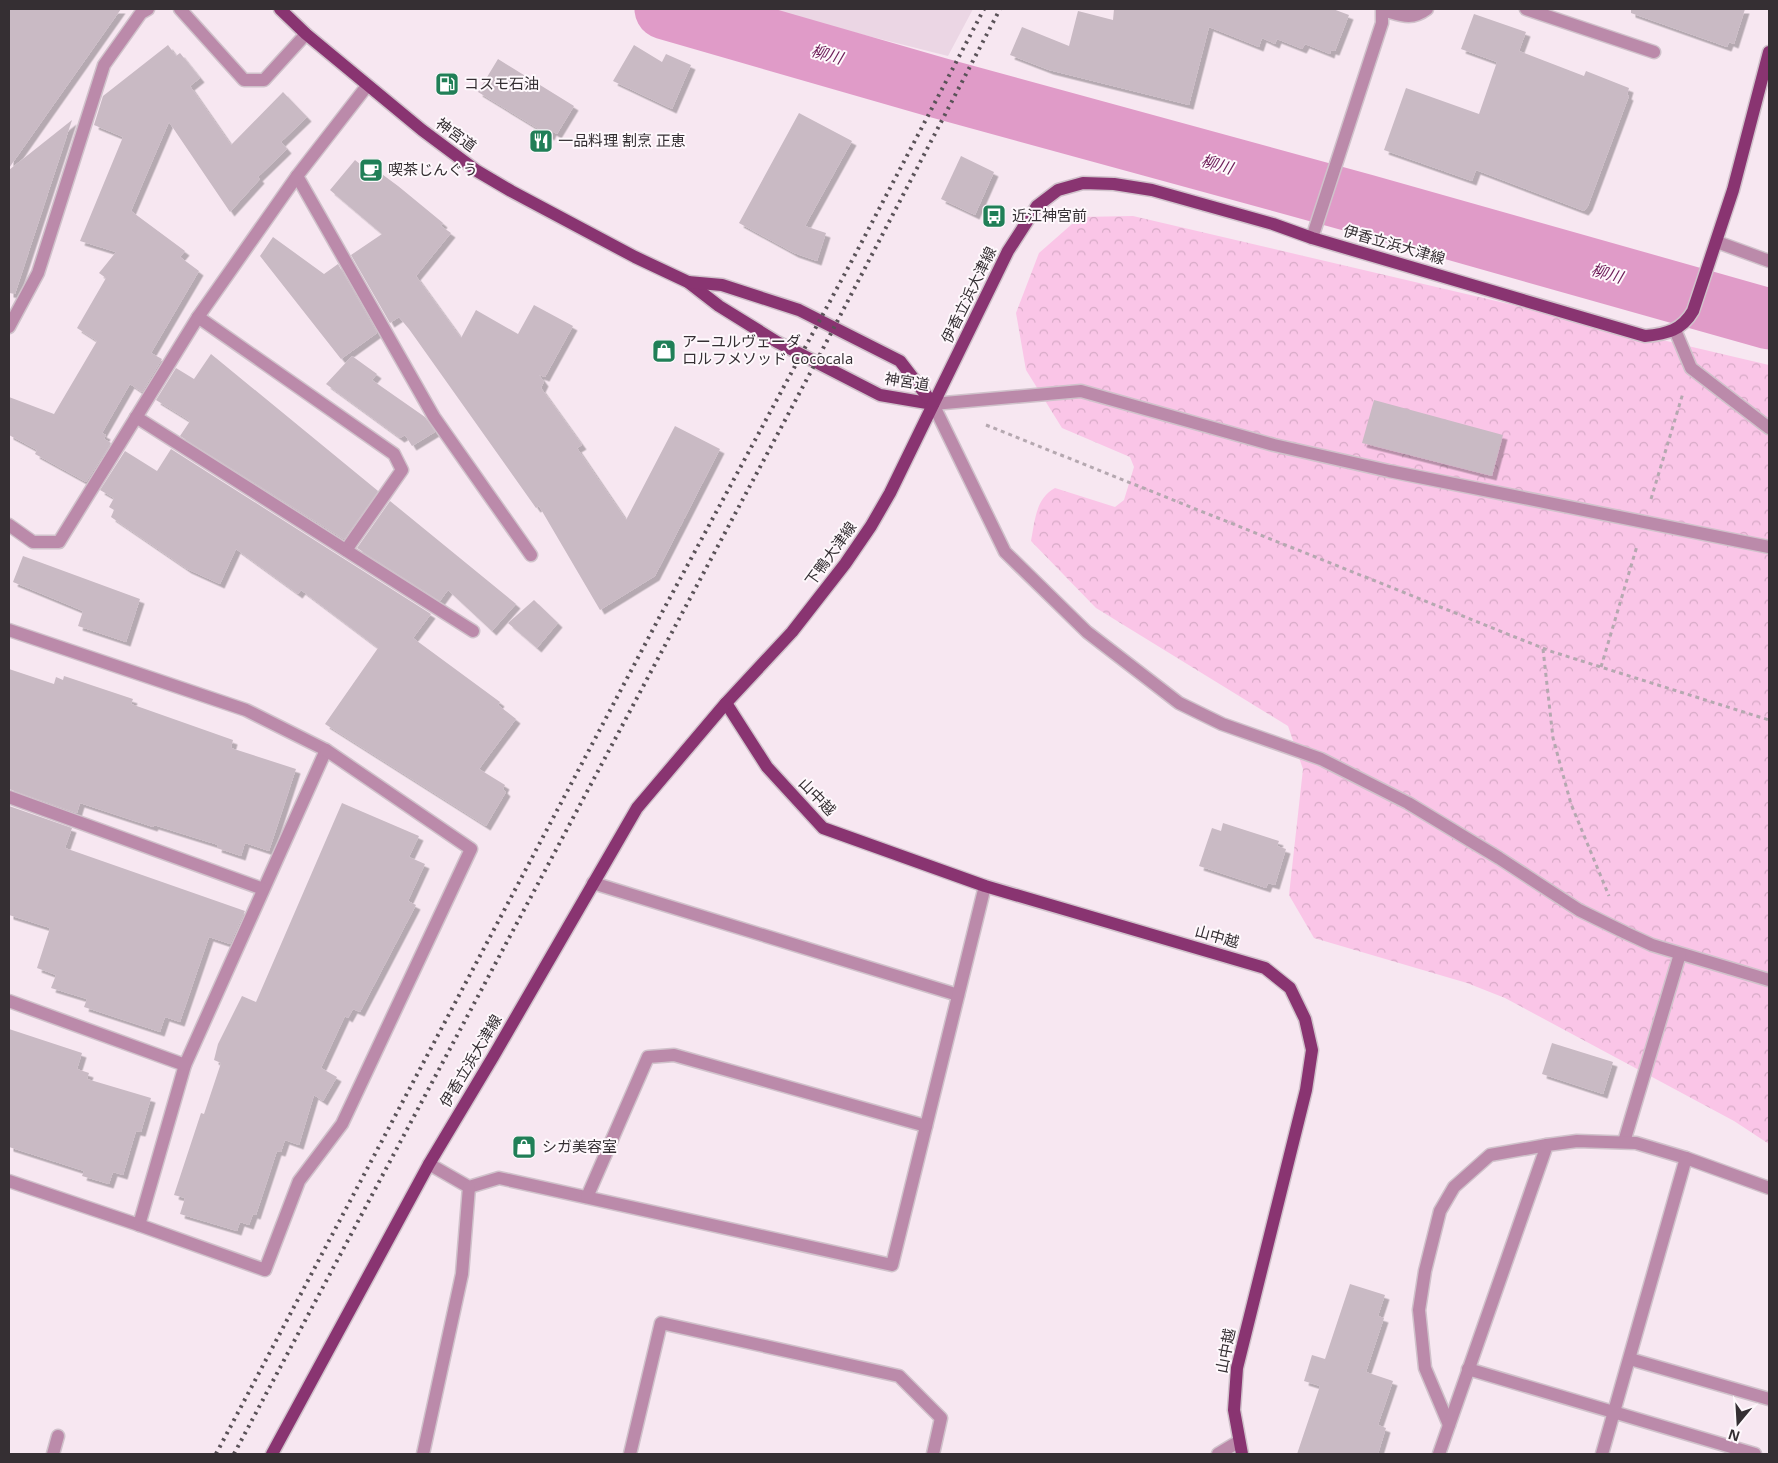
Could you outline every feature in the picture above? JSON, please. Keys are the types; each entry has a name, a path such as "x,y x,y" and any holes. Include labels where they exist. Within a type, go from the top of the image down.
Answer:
{"main road":[{"name":"神宮道","path":"280,9 367,86 422,130 494,181 562,220 688,282 719,306 777,342 880,395 933,404"},
{"path":"1676,330 1687,322 1693,311 1707,272 1733,190 1769,52"},
{"name":"伊香立浜大津線","path":"933,404 1008,250 1037,206 1058,190 1083,184 1114,184 1152,190 1645,336 1676,330"},
{"name":"神宮道","path":"688,282 722,285 800,310 900,361 933,404"},
{"name":"下鴨大津線","path":"726,703 792,632 860,541 890,493 933,404"},
{"name":"伊香立浜大津線","path":"272,1454 428,1164 493,1057 637,808 726,703"},
{"name":"山中越","path":"726,703 767,767 823,828 985,886 1264,968 1290,988 1305,1019 1312,1050 1306,1090 1237,1368 1234,1410 1238,1442 1242,1454"}],"street":[{"path":"9,327 38,273 104,66 142,13 148,9"},
{"path":"180,9 244,80 264,80 306,34"},
{"path":"1312,238 1382,24 1383,9 1404,16 1417,16 1427,9"},
{"path":"1526,9 1654,52"},
{"path":"9,525 33,542 59,542 198,317 297,176 367,86"},
{"path":"297,176 434,417 531,555"},
{"path":"1717,242 1769,261"},
{"path":"198,317 394,454 402,470 346,550"},
{"path":"1676,330 1691,368 1769,428"},
{"path":"1769,547 1390,471 1274,445 1081,391 933,404 1005,552 1086,632 1179,703 1222,724 1321,759 1408,803 1580,910 1626,933 1652,945 1769,980"},
{"path":"136,416 473,631"},
{"path":"9,630 246,710 326,750 471,849 342,1124 300,1181 265,1270 9,1181"},
{"path":"139,1225 185,1065 326,750"},
{"path":"9,797 263,889"},
{"path":"593,883 958,995"},
{"path":"428,1164 469,1187 499,1178 892,1265 985,886"},
{"path":"1624,1142 1680,954"},
{"path":"9,1001 185,1065"},
{"path":"587,1197 648,1057 674,1055 926,1126"},
{"path":"1449,1425 1425,1368 1419,1310 1425,1271 1440,1211 1454,1187 1490,1155 1577,1141 1636,1143 1686,1158 1769,1188"},
{"path":"1439,1454 1547,1145"},
{"path":"1602,1454 1686,1158"},
{"path":"423,1454 462,1274 469,1187"},
{"path":"630,1454 662,1323 899,1376 940,1418 933,1454"},
{"path":"1630,1359 1769,1399"},
{"path":"1468,1369 1733,1451 1756,1454"},
{"path":"53,1454 58,1436"},
{"path":"1218,1454 1238,1442"}],"path":[{"path":"980,423 1543,649 1769,720"},
{"path":"1543,649 1554,738 1571,804 1597,870 1626,933"}],"shaded area":[{"path":"761,9 973,9 948,56"}],"green space":[{"path":"1133,216 1769,365 1769,1144 1734,1121 1505,998 1467,983 1314,938 1289,895 1303,769 1288,726 1096,608 1031,541 1037,510 1049,492 1055,488 1115,507 1124,500 1134,467 1130,457 1062,428 1026,370 1016,313 1039,253 1080,217"}],"building":[{"path":"9,9 121,9 9,168"},
{"path":"1114,9 1333,9 1349,15 1335,51 1331,50 1330,54 1305,44 1302,49 1277,39 1275,44 1262,38 1259,47 1209,27 1189,105 1049,70 1010,55 1022,27 1069,46 1078,11 1113,20"},
{"path":"1631,9 1745,9 1734,44 1729,42 1727,47 1631,13"},
{"path":"1474,14 1526,32 1519,51 1584,76 1586,71 1629,88 1627,95 1629,96 1588,206 1584,211 1476,170 1472,181 1384,150 1406,88 1479,114 1497,62 1461,49"},
{"path":"168,45 176,56 180,53 200,78 190,86 231,145 283,92 307,117 281,142 287,149 258,177 260,179 230,212 169,122 131,211 185,251 180,257 199,271 151,353 162,359 142,392 130,384 102,433 106,435 104,439 111,443 86,482 35,454 37,450 9,435 9,397 54,414 97,341 77,328 106,278 99,273 116,252 80,241 123,137 94,125 103,96"},
{"path":"634,45 662,62 666,54 691,65 672,109 613,81"},
{"path":"498,59 574,106 557,134 552,131 550,136 478,92"},
{"path":"799,113 852,141 805,226 826,233 817,261 794,253 739,223"},
{"path":"72,120 15,294 9,293 9,170"},
{"path":"961,156 994,172 975,215 941,199"},
{"path":"355,160 372,174 375,169 398,186 443,223 441,226 451,233 416,276 461,338 476,310 518,334 534,305 573,326 545,377 539,375 544,382 541,388 582,445 577,448 626,520 675,426 720,449 655,576 600,610 539,506 536,508 409,329 399,317 390,323 351,255 382,234 330,190"},
{"path":"273,237 324,274 338,264 377,333 341,359 260,256"},
{"path":"211,354 378,491 344,539 180,436 190,421 156,400 176,368 194,379"},
{"path":"352,356 377,374 372,380 425,417 435,432 412,446 405,435 400,438 326,384"},
{"path":"1374,400 1503,435 1492,476 1362,443"},
{"path":"171,449 431,614 413,638 500,702 498,705 516,719 479,769 505,785 503,789 506,792 486,826 325,724 378,648 301,590 298,594 236,549 220,584 187,569 111,517 114,510 109,507 114,498 100,490 125,451 157,471"},
{"path":"390,501 516,604 492,631 448,590 440,601 357,548"},
{"path":"23,556 140,599 126,642 78,626 83,611 13,582"},
{"path":"534,600 558,623 537,648 508,623"},
{"path":"9,669 54,684 56,677 63,680 64,676 133,699 131,704 233,740 231,748 296,769 269,851 245,843 241,856 217,848 218,845 154,825 153,827 80,803 77,813 9,789"},
{"path":"342,803 419,836 409,857 425,864 408,901 416,905 360,1012 353,1009 348,1018 345,1016 321,1068 337,1077 323,1101 314,1095 299,1145 285,1140 281,1152 277,1151 256,1215 253,1214 249,1225 240,1222 237,1231 180,1214 185,1198 174,1195 201,1113 204,1114 221,1063 214,1060 218,1044 242,996 256,1002"},
{"path":"9,806 72,828 65,848 245,911 230,944 209,937 180,1022 165,1017 160,1032 84,1007 87,999 51,988 56,975 37,968 50,928 9,915"},
{"path":"1223,823 1279,841 1277,846 1286,849 1275,885 1268,883 1266,888 1199,866 1212,828 1221,831"},
{"path":"9,1029 82,1053 77,1069 89,1073 87,1079 151,1098 141,1132 136,1131 123,1175 113,1172 109,1184 82,1176 84,1171 9,1147"},
{"path":"1552,1043 1613,1062 1603,1094 1542,1074"},
{"path":"1350,1284 1385,1295 1378,1316 1384,1318 1366,1372 1393,1381 1378,1425 1386,1428 1378,1454 1297,1454 1320,1386 1304,1381 1312,1355 1325,1359"}],"waterway":[{"name":"柳川","path":"665,9 939,88 1366,205 1769,319"}],"railway":[{"path":"216,1454 984,9"},
{"path":"234,1454 816,362 1000,9"}],"place":[{"name":"コスモ石油","path":"447,84"},
{"name":"一品料理 割烹 正恵","path":"541,141"},
{"name":"喫茶じんぐう","path":"371,170"},
{"name":"近江神宮前","path":"994,216"},
{"name":"アーユルヴェーダ ロルフメソッド Cococala","path":"664,351"},
{"name":"シガ美容室","path":"524,1147"}]}
